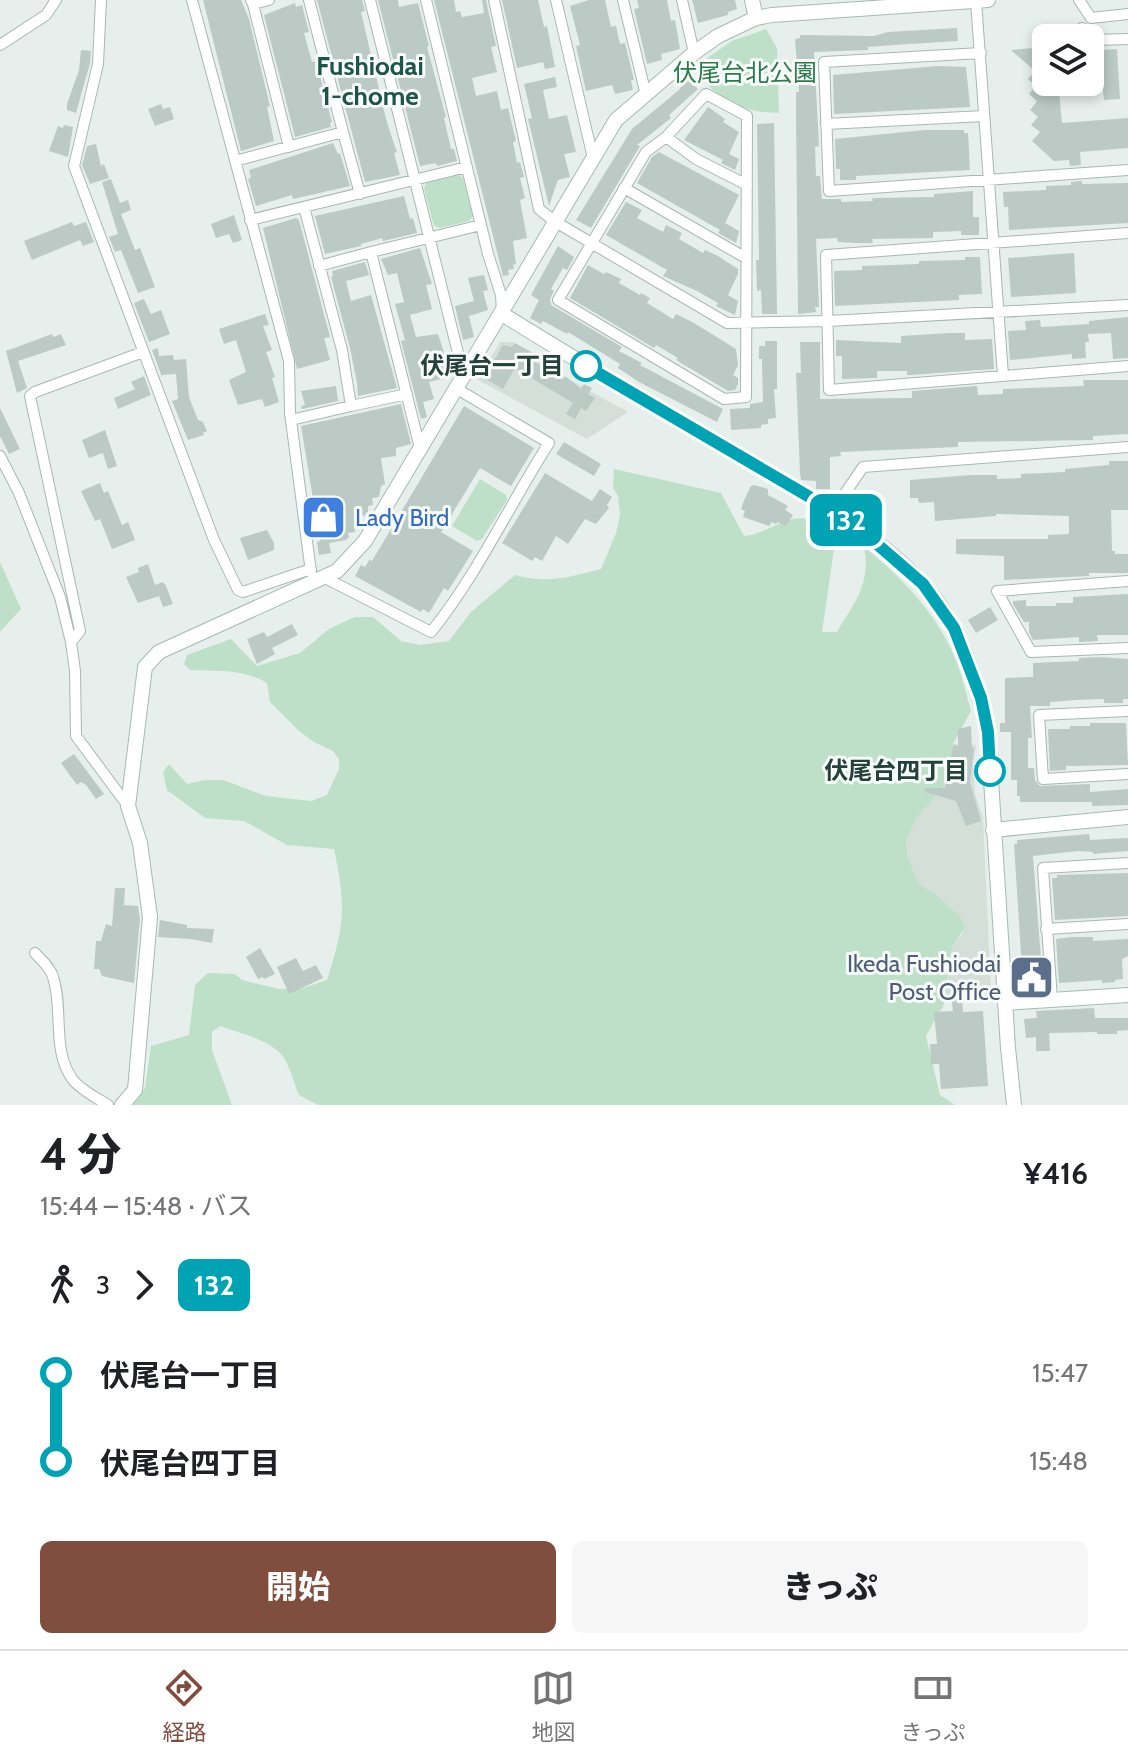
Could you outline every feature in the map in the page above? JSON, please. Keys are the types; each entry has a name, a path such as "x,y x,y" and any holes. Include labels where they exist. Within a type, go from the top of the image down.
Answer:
{"street":[{"path":"0,45 46,15 56,0"},
{"path":"101,0 98,64 74,166 214,540 238,590 243,592 337,571 365,541 616,120 694,53 718,36 756,18 988,0"},
{"path":"192,0 289,361 291,420 315,576"},
{"path":"269,0 252,2 289,147"},
{"path":"309,0 360,194"},
{"path":"315,576 431,632 454,604 549,443 460,383 415,180 370,0"},
{"path":"426,0 501,295 502,314"},
{"path":"494,0 539,209 554,221 727,323 828,321 1128,305"},
{"path":"556,0 593,158"},
{"path":"623,0 646,95"},
{"path":"682,0 694,53"},
{"path":"752,0 756,18"},
{"path":"1079,0 1091,18 1128,14"},
{"path":"976,1 1003,376"},
{"path":"1104,40 1128,39"},
{"path":"981,53 824,62 829,191 1128,170"},
{"path":"706,94 747,116 746,397 724,399 558,300 646,152 666,137 706,94"},
{"path":"826,124 984,116"},
{"path":"235,161 343,132"},
{"path":"666,137 696,159 747,185"},
{"path":"250,220 467,167"},
{"path":"624,188 746,258"},
{"path":"304,207 342,350 351,406"},
{"path":"319,266 481,225"},
{"path":"1128,233 826,255 829,390 1128,366"},
{"path":"371,252 420,448"},
{"path":"502,314 833,511 923,584 954,628 981,698 988,732 1014,1105"},
{"path":"71,642 80,631 30,396 143,352"},
{"path":"291,420 407,394"},
{"path":"833,511 863,467 1128,447"},
{"path":"0,456 19,493 60,597 75,671 76,736 128,806 140,843 150,917 135,1090 122,1105"},
{"path":"128,806 145,667 159,652 315,576"},
{"path":"1128,581 997,591 1031,652 1128,648"},
{"path":"1128,711 1039,715 1043,779 1128,774"},
{"path":"993,830 1128,817"},
{"path":"1052,1000 1043,868 1128,863"},
{"path":"1046,929 1128,924"},
{"path":"35,953 53,974 60,1012 59,1044 63,1063 74,1082 108,1105"},
{"path":"1006,1003 1128,995"}],"shaded area":[{"path":"500,342 513,342 565,377 628,412 587,439 478,380"},
{"path":"953,744 976,745 973,765 975,794 983,817 991,991 948,997 947,967 953,946 963,932 959,915 918,882 908,857 906,841 916,819 943,788"}],"green space":[{"name":"伏尾台北公園","path":"766,29 777,48 779,113 752,110 730,102 711,88 693,68 732,41"},
{"path":"459,175 463,178 473,216 469,221 440,228 434,226 424,189 426,183"},
{"path":"614,469 721,493 744,536 796,519 813,521 832,540 834,549 822,632 837,632 860,592 865,572 864,547 918,599 950,646 971,711 953,744 943,788 916,819 906,841 908,857 918,882 959,915 965,927 953,946 947,967 948,997 926,1036 940,1095 955,1105 318,1105 299,1095 284,1058 271,1046 220,1026 212,1032 212,1050 232,1105 133,1105 145,1088 151,1046 189,1035 195,985 208,973 235,974 242,980 279,989 300,989 327,980 342,915 334,849 287,845 244,821 205,818 167,790 163,772 169,764 187,784 223,780 266,796 311,801 327,795 339,769 339,759 333,751 299,731 270,702 267,683 240,673 190,670 184,664 187,655 231,639 257,666 300,653 329,629 355,617 373,617 401,641 420,645 449,641 471,612 515,575 548,579 601,569 620,515 618,496 613,488"},
{"path":"480,479 506,495 507,500 482,539 477,541 452,526"},
{"path":"0,562 21,609 0,632"}],"building":[{"path":"203,0 241,0 249,19 270,106 267,107 274,141 241,151"},
{"path":"317,0 362,0 365,11 361,12 386,119 397,152 394,153 400,175 365,182"},
{"path":"378,0 398,0 399,7 418,3 451,149 454,149 457,161 420,166"},
{"path":"434,0 454,0 456,12 460,11 462,17 484,13 482,0 486,0 496,46 491,47 497,72 472,78 476,96 497,91 501,110 508,108 516,141 513,142 517,163 520,162 524,177 520,178 525,198 520,200 527,238 513,241 516,264 513,265 514,269 508,270 509,275 503,276"},
{"path":"502,0 538,0 555,67 545,69 543,62 517,68"},
{"path":"589,0 605,0 611,27 616,26 620,44 625,43 634,80 631,80 633,90 615,94 612,85 586,91 576,46 580,45 570,6"},
{"path":"637,0 667,0 671,21 675,20 680,49 661,54 662,60 647,64 634,9 639,8"},
{"path":"692,0 735,0 737,9 728,12 728,15 698,23"},
{"path":"295,3 296,7 302,5 309,32 304,33 312,62 316,61 332,122 331,127 295,137 264,15"},
{"path":"957,28 958,41 814,52 819,146 815,147 816,176 820,176 822,199 841,199 841,202 934,197 934,194 973,191 973,217 979,217 979,235 961,235 961,231 933,232 933,238 872,239 873,243 838,242 837,238 816,239 819,307 815,307 816,312 798,314 796,92 799,92 795,39 800,35 874,36 888,32"},
{"path":"1032,48 1032,68 1011,50"},
{"path":"1117,49 1120,99 1104,100 1104,50"},
{"path":"81,50 91,51 76,113 67,110 67,104 79,70"},
{"path":"938,66 966,67 970,107 834,114 833,75"},
{"path":"555,77 557,87 543,90 549,119 567,115 576,152 564,154 570,177 558,180 549,206 528,119 532,118 524,84"},
{"path":"687,78 698,89 669,115 671,118 637,145 640,146 591,228 576,220 632,129 679,90"},
{"path":"1032,91 1032,96 1059,96 1062,123 1128,118 1128,148 1080,152 1081,165 1070,166 1069,160 1054,161 1032,141 1040,132 1031,125 1038,117 1030,110 1037,101 1029,94"},
{"path":"161,104 163,109 170,107 174,119 155,126 148,109"},
{"path":"708,107 739,132 729,154 739,159 735,170 721,163 723,160 684,140"},
{"path":"774,123 777,314 762,314 761,290 757,291 756,260 759,260 757,124"},
{"path":"64,125 73,127 68,157 49,151 58,126 63,128"},
{"path":"925,130 964,130 968,133 970,170 856,176 856,180 840,180 840,169 836,169 835,139"},
{"path":"333,143 340,153 350,186 293,199 292,195 256,206 248,179 251,178 249,170"},
{"path":"96,144 101,166 104,164 109,178 90,184 82,165 87,146"},
{"path":"659,152 739,195 725,223 739,231 736,243 718,233 720,230 637,183 652,157"},
{"path":"111,179 120,203 128,200 131,210 121,214 135,250 140,248 155,287 138,293 121,250 115,252 109,237 118,234 102,182"},
{"path":"1082,181 1082,184 1128,183 1128,223 1009,230 1008,207 1004,207 1003,192 1046,190 1046,186 1071,185 1071,182"},
{"path":"404,196 417,233 383,241 382,238 325,254 315,216"},
{"path":"626,202 642,210 637,218 663,232 666,225 682,233 679,239 703,253 705,250 718,256 738,269 728,295 738,301 735,315 716,306 718,303 697,291 663,276 667,270 606,235"},
{"path":"234,215 242,240 233,243 229,234 216,238 211,224"},
{"path":"296,218 330,337 324,338 330,360 297,369 263,228"},
{"path":"72,222 74,226 86,222 94,242 83,246 80,240 32,260 24,241"},
{"path":"558,246 574,257 567,270 563,268 551,289 554,291 551,305 622,347 619,351 642,363 640,365 723,409 717,422 639,382 618,368 620,364 568,332 530,318 539,300 531,295"},
{"path":"420,248 432,284 426,285 432,309 410,315 416,337 438,334 450,371 444,372 446,378 429,382 434,399 423,402 427,417 421,419 401,341 405,340 395,304 404,302 397,273 388,275 381,259"},
{"path":"1074,253 1076,293 1011,297 1008,258"},
{"path":"965,257 980,257 982,294 959,295 959,300 835,306 834,271 862,270 862,266 919,264 919,261 965,260"},
{"path":"365,262 369,275 346,281 351,301 371,295 397,388 358,396 350,348 331,277 332,271"},
{"path":"588,265 621,279 619,283 650,298 647,303 673,319 676,314 736,349 738,365 733,375 738,378 738,384 735,390 728,391 656,345 654,348 570,298"},
{"path":"484,275 488,290 483,291 488,310 469,316 474,337 463,340 455,306 474,301 468,278"},
{"path":"144,299 151,314 161,310 170,334 149,342 134,303"},
{"path":"265,314 269,325 263,326 272,350 266,352 275,377 272,378 279,402 265,407 262,399 238,405 229,380 246,372 236,340 224,344 219,329"},
{"path":"1128,317 1128,358 1113,359 1111,333 1088,334 1086,358 1072,359 1072,354 1010,360 1008,331 1026,330 1025,321 1040,320 1041,327 1089,324 1089,321"},
{"path":"965,333 965,340 992,339 994,369 911,375 907,375 907,371 877,371 877,378 842,379 842,356 836,356 836,340 901,343 901,336"},
{"path":"52,334 53,337 61,334 66,345 18,361 27,388 17,393 6,351"},
{"path":"765,341 777,341 776,418 768,419 768,424 761,425 761,428 731,430 730,409 750,408 750,404 763,402 759,346 765,346"},
{"path":"800,342 820,342 820,399 912,398 912,391 977,386 978,395 1003,394 1003,389 1084,386 1083,380 1128,380 1128,434 1093,436 1093,440 958,442 958,447 840,452 841,456 830,457 830,489 816,489 816,481 801,480 800,473 796,373 801,373"},
{"path":"515,343 535,354 531,360 564,379 565,376 581,389 584,384 592,388 588,394 595,398 586,411 581,408 575,419 566,414 573,403 515,368 503,389 484,378 503,345 512,347"},
{"path":"158,348 159,356 173,355 174,360 186,359 189,397 198,420 203,422 207,431 204,435 188,440 172,401 178,399 176,374 162,377 152,350"},
{"path":"144,376 151,395 118,409 114,398 135,389 131,382"},
{"path":"336,386 338,401 302,409 301,406 305,405 301,391"},
{"path":"401,404 411,444 396,448 396,456 381,458 385,484 381,486 379,497 372,498 373,505 368,506 368,515 361,516 362,521 354,523 355,532 348,533 346,540 329,543 331,553 319,555 317,542 320,541 301,426"},
{"path":"464,406 534,448 511,486 480,468 441,532 473,551 448,591 444,588 429,613 423,609 421,612 355,576 361,565 365,567 370,559 372,561"},
{"path":"0,408 20,449 9,454 0,436"},
{"path":"105,430 117,466 108,469 103,453 89,458 82,440"},
{"path":"564,442 601,464 594,476 556,454"},
{"path":"1109,461 1128,461 1128,510 1111,510 1112,551 1128,554 1128,573 1004,580 1004,556 956,554 956,539 1048,539 1048,535 1069,534 1069,516 996,514 935,521 934,502 919,503 918,498 910,498 910,480 970,475 997,475 997,479 1021,478 1021,474 1065,472 1065,469 1109,465"},
{"path":"545,473 592,501 600,489 612,497 607,505 609,508 596,524 585,519 568,544 556,536 542,561 535,557 532,561 502,543"},
{"path":"100,483 104,493 108,491 122,525 128,522 135,540 112,549 100,519 95,521 81,491"},
{"path":"754,485 768,489 768,495 788,506 785,510 793,515 786,526 772,522 769,526 743,517 745,511 741,509"},
{"path":"267,530 274,550 248,560 240,538"},
{"path":"148,564 155,585 163,582 173,604 163,607 159,596 138,603 126,577"},
{"path":"1128,594 1128,635 1097,635 1098,641 1079,642 1079,637 1033,640 1029,622 1024,622 1013,604 1013,601 1026,600 1026,606 1056,606 1056,603 1073,603 1073,597"},
{"path":"990,607 998,620 976,633 968,620"},
{"path":"292,624 298,635 272,648 275,654 257,664 247,639 264,632 267,637"},
{"path":"1098,657 1128,659 1128,699 1123,699 1123,703 1104,703 1104,699 1030,706 1032,738 1028,738 1028,768 1034,768 1035,780 1040,786 1090,784 1090,792 1128,789 1128,805 1020,802 1017,780 1011,780 1011,732 1000,732 1000,723 1005,723 1005,678 1033,677 1033,663"},
{"path":"1090,723 1126,723 1128,765 1066,766 1066,770 1050,771 1048,729 1070,729 1070,726 1090,726"},
{"path":"971,726 974,748 970,783 981,821 966,826 956,801 925,792 925,788 945,788 953,745 958,746 958,729"},
{"path":"74,754 104,794 96,799 86,785 81,782 77,785 61,763"},
{"path":"1089,834 1090,840 1128,838 1128,851 1093,854 1078,851 1033,856 1043,985 1029,990 1023,985 1014,844 1017,840"},
{"path":"1128,873 1128,916 1055,920 1052,878 1057,878 1057,875"},
{"path":"115,888 125,888 124,905 138,906 140,919 134,983 102,976 99,969 94,969 96,941 101,941 106,924 112,926"},
{"path":"160,920 187,925 187,928 214,929 212,943 158,937"},
{"path":"1093,937 1093,941 1128,939 1128,956 1122,959 1123,979 1102,983 1102,980 1059,983 1056,939"},
{"path":"260,948 275,974 264,979 258,979 246,957"},
{"path":"296,958 303,971 316,965 323,978 289,994 277,967"},
{"path":"961,986 963,1012 983,1011 988,1086 941,1089 939,1064 931,1064 930,1044 937,1044 934,1012 953,1011 950,987"},
{"path":"1094,1008 1095,1018 1128,1018 1128,1030 1117,1031 1117,1034 1049,1033 1050,1051 1036,1051 1036,1037 1026,1038 1024,1019 1037,1018 1036,1011"}],"bus line":[{"name":"132","path":"586,366 830,509 870,538 923,584 954,628 981,698 988,732 990,771"}],"place":[{"name":"伏尾台一丁目","path":"586,366"},
{"name":"Lady Bird","path":"324,518"},
{"name":"伏尾台四丁目","path":"990,771"},
{"name":"Ikeda Fushiodai Post Office","path":"1032,978"}],"district":[{"name":"Fushiodai 1-chome","path":"370,81"}]}
